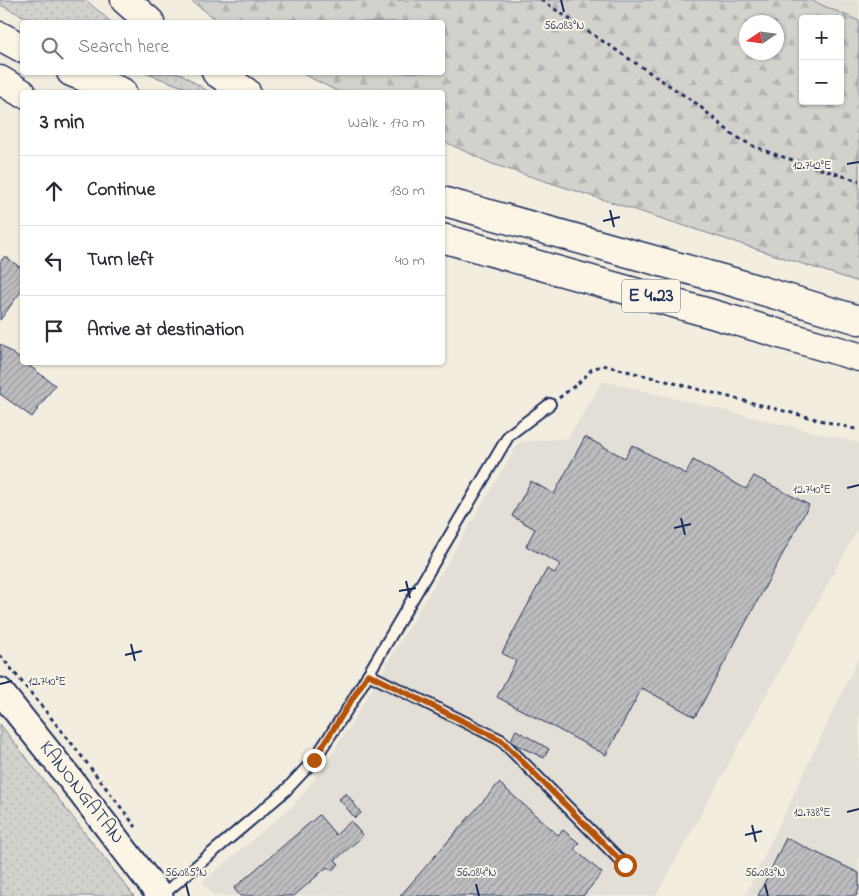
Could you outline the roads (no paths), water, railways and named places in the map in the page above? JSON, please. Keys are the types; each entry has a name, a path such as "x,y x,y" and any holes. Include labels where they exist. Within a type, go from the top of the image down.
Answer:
{"highway":[{"path":"125,0 148,20"},
{"path":"0,36 20,47"},
{"path":"79,75 117,90"},
{"path":"220,75 243,90"},
{"path":"0,80 20,92"},
{"path":"0,91 20,97"},
{"path":"445,189 509,220"},
{"name":"E 4.23","path":"445,202 733,282 859,320"},
{"name":"E 4.23","path":"445,239 859,357"}],"street":[{"name":"KANONGATAN","path":"0,691 72,780 160,896"}],"lane":[{"path":"160,896 285,791 314,760 368,674 509,435 550,404"},
{"path":"368,674 501,740 625,865"}]}
